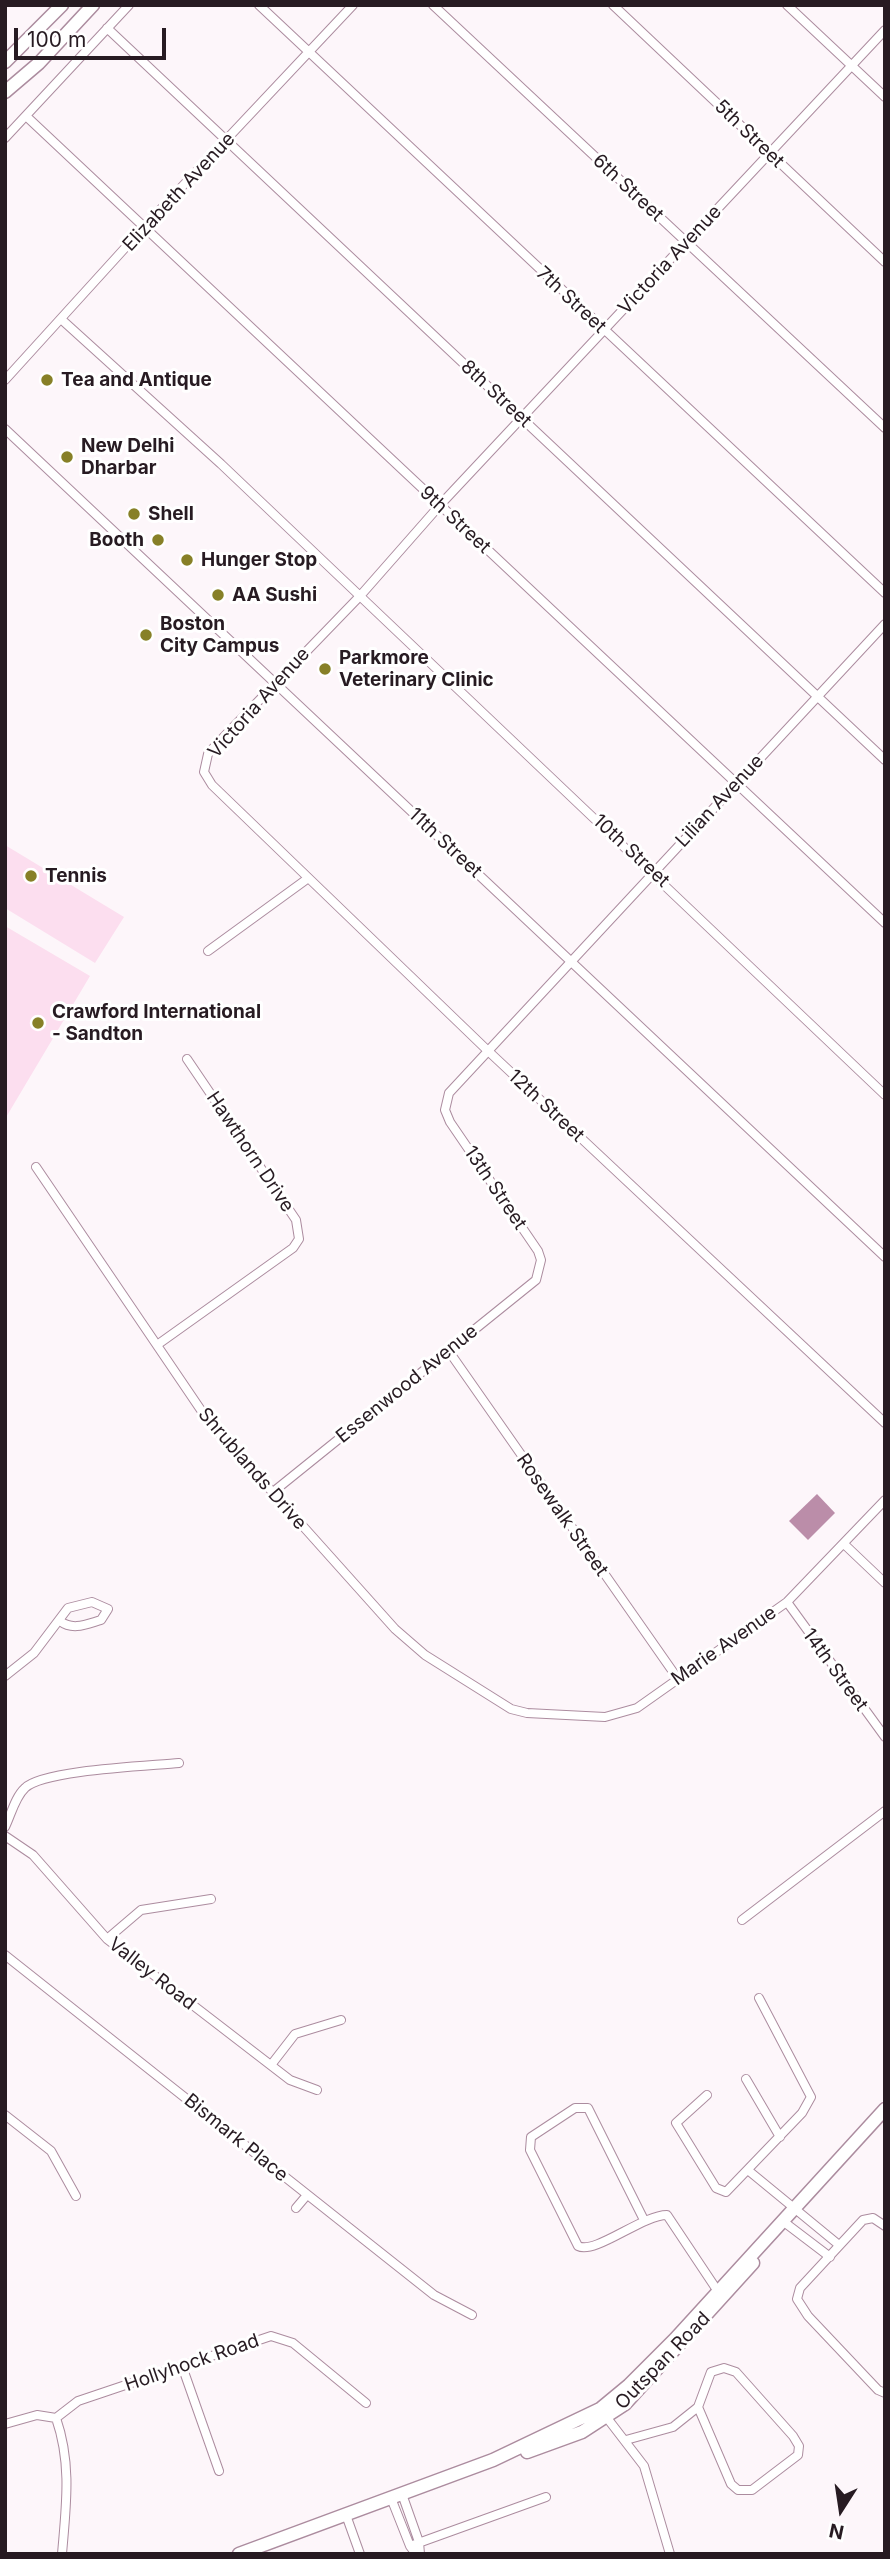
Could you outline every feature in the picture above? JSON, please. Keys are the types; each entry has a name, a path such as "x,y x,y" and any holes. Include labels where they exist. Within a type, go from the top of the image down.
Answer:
{"street":[{"path":"5,62 62,5"},
{"path":"5,92 39,63 93,5"},
{"path":"5,138 129,5"},
{"name":"7th Street","path":"259,5 885,593"},
{"name":"Elizabeth Avenue","path":"5,380 144,227 354,5"},
{"name":"6th Street","path":"433,5 885,428"},
{"name":"5th Street","path":"613,5 885,262"},
{"path":"787,5 885,97"},
{"name":"8th Street","path":"107,28 885,760"},
{"name":"Victoria Avenue","path":"212,785 204,772 210,751 360,596 440,505 885,30"},
{"name":"9th Street","path":"26,116 885,923"},
{"path":"61,319 360,596"},
{"name":"11th Street","path":"5,429 885,1258"},
{"name":"10th Street","path":"360,596 885,1095"},
{"name":"Lilian Avenue","path":"446,1104 452,1088 486,1049 885,624"},
{"name":"12th Street","path":"212,785 486,1049 885,1423"},
{"path":"208,951 307,879"},
{"name":"Hawthorn Drive","path":"157,1346 293,1248 299,1239 296,1220 187,1059"},
{"name":"13th Street","path":"446,1104 450,1122 536,1248 541,1260 539,1274"},
{"name":"Shrublands Drive","path":"36,1167 218,1433 409,1642 488,1696 511,1709 527,1713"},
{"name":"Essenwood Avenue","path":"272,1492 529,1287 539,1274"},
{"name":"Rosewalk Street","path":"448,1350 678,1679"},
{"name":"Marie Avenue","path":"527,1713 617,1715 636,1708 787,1601 885,1500"},
{"path":"844,1544 885,1583"},
{"name":"14th Street","path":"787,1601 885,1737"},
{"path":"5,1676 26,1661 60,1621 64,1611 84,1603 98,1603 108,1609 101,1620 86,1624 71,1626 60,1621"},
{"path":"5,1827 21,1792 33,1782 66,1775 178,1763"},
{"path":"742,1920 885,1811"},
{"name":"Valley Road","path":"5,1836 33,1855 107,1939 297,2085 317,2090"},
{"path":"107,1939 141,1910 211,1899"},
{"name":"Bismark Place","path":"5,1955 434,2295 472,2315"},
{"path":"707,2095 676,2123 718,2190 729,2191 807,2107 811,2097 759,1997"},
{"path":"271,2065 295,2034 341,2020"},
{"path":"746,2079 780,2137"},
{"path":"644,2220 588,2108 575,2108 531,2137 530,2150 578,2246 591,2248 644,2220 668,2216 721,2295"},
{"name":"Outspan Road","path":"239,2554 493,2460 603,2414 721,2295 885,2109"},
{"path":"5,2115 51,2151 76,2196"},
{"path":"749,2171 839,2245"},
{"path":"296,2208 307,2195"},
{"path":"885,2226 868,2217 799,2290 799,2304 878,2390 885,2393"},
{"path":"784,2222 830,2256"},
{"name":"Hollyhock Road","path":"56,2418 78,2401 259,2339 279,2338 293,2343 366,2403"},
{"path":"182,2366 219,2471"},
{"path":"626,2440 667,2430 698,2407 711,2372 718,2368 731,2369 793,2436 799,2446 798,2455 752,2490 738,2490 731,2484 698,2407"},
{"path":"603,2414 626,2440 647,2473 670,2554"},
{"path":"5,2424 37,2415 56,2418 65,2448 68,2473 62,2554"},
{"path":"397,2496 419,2542 418,2554"},
{"path":"397,2496 410,2546 418,2554"},
{"path":"410,2546 546,2497"},
{"path":"346,2515 360,2554"}],"shaded area":[{"name":"Tennis","path":"5,845 124,917 95,963 5,908"},
{"path":"5,926 90,976 5,1119"},
{"path":"817,1494 835,1513 808,1540 789,1521"}],"place":[{"name":"Tea and Antique","path":"47,380"},
{"name":"New Delhi Dharbar","path":"67,457"},
{"name":"Shell","path":"134,514"},
{"name":"Booth","path":"158,540"},
{"name":"Hunger Stop","path":"187,560"},
{"name":"AA Sushi","path":"218,595"},
{"name":"Boston City Campus","path":"146,635"},
{"name":"Parkmore Veterinary Clinic","path":"325,669"},
{"name":"Tennis","path":"31,876"},
{"name":"Crawford International - Sandton","path":"38,1023"}]}
